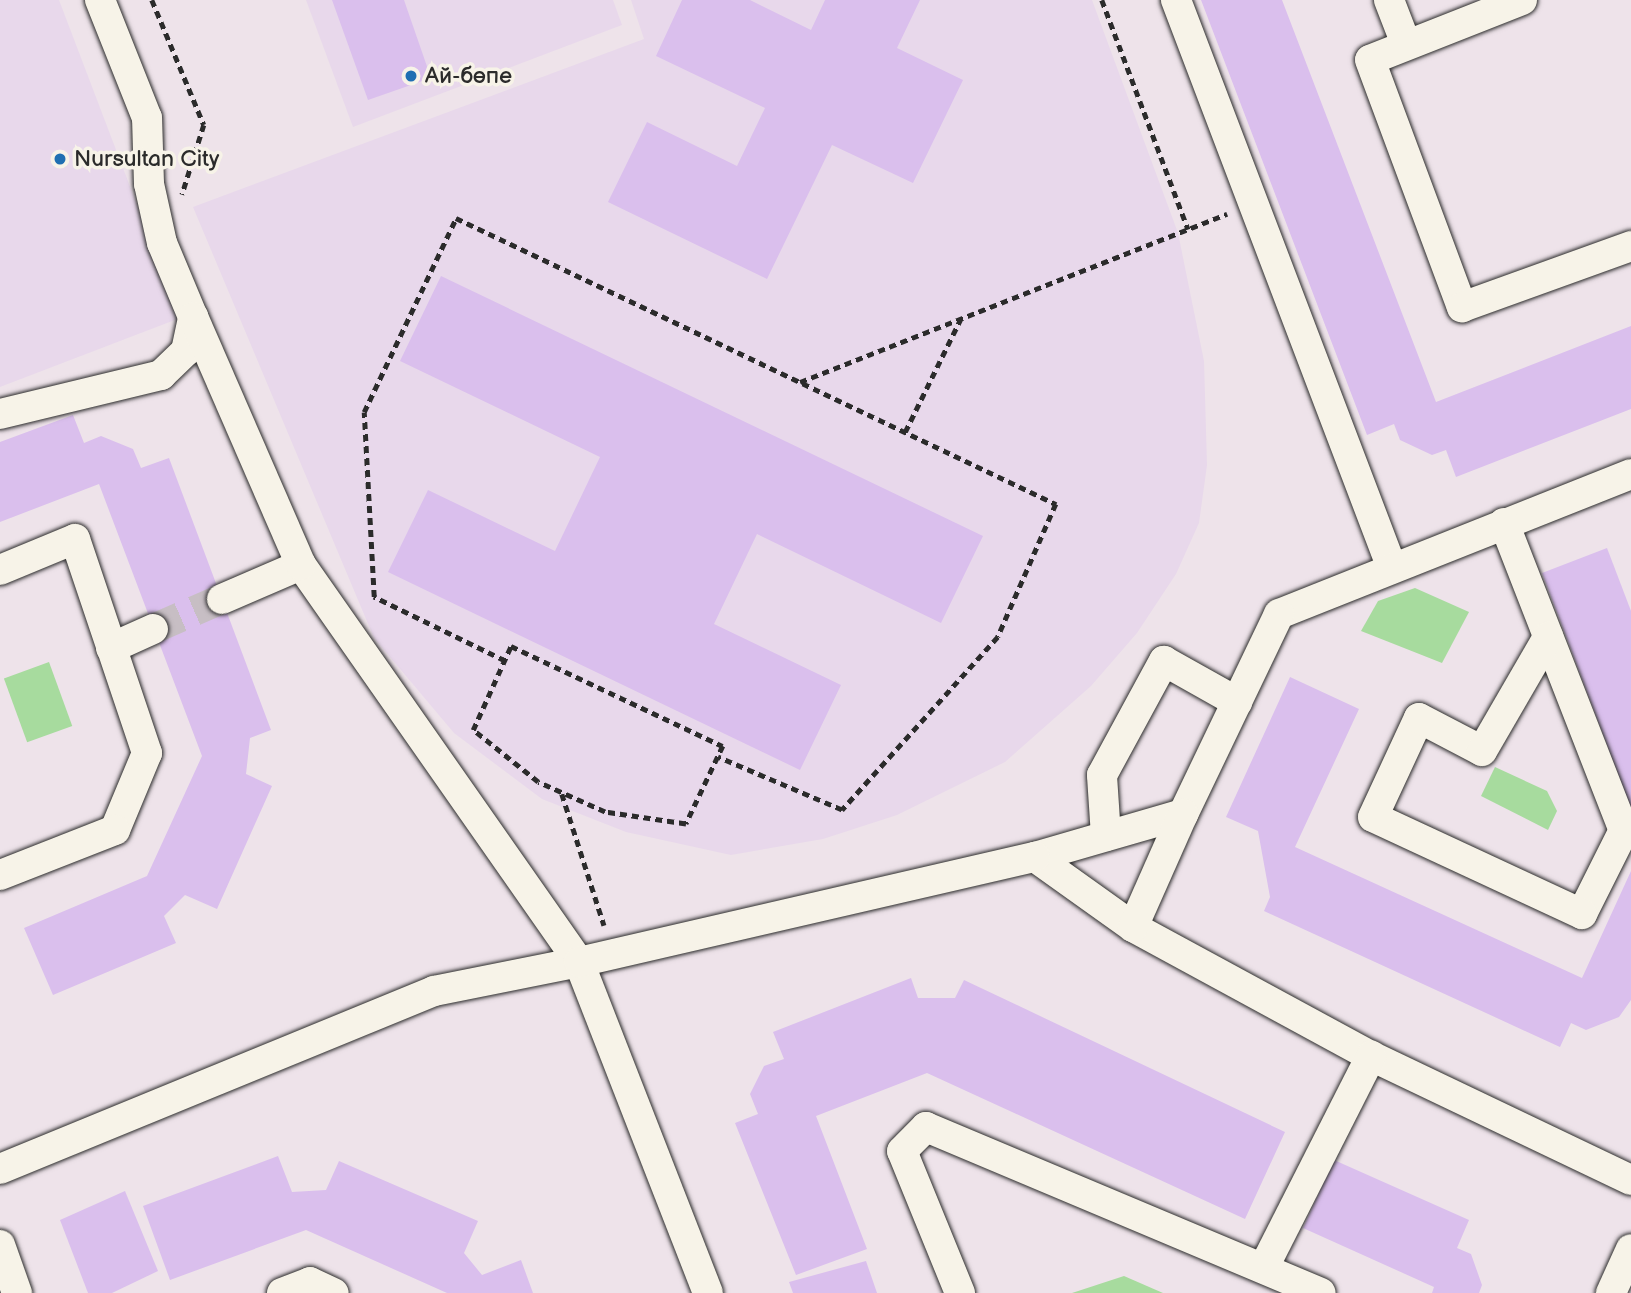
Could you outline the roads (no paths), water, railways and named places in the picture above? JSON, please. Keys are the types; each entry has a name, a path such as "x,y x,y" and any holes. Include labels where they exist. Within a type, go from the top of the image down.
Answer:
{"street":[{"path":"100,0 147,118 149,184 162,243 301,565 579,962 708,1293"},
{"path":"1176,0 1251,204 1392,568"},
{"path":"1389,0 1406,44"},
{"path":"1522,0 1370,60 1462,307 1631,246"},
{"path":"0,414 161,375 186,351 193,317"},
{"path":"1133,927 1183,814 1279,614 1631,474"},
{"path":"1504,523 1624,830 1582,914 1373,817 1419,718 1482,751 1548,637"},
{"path":"0,569 75,539 147,753 115,830 0,875"},
{"path":"222,598 301,565"},
{"path":"111,648 153,629"},
{"path":"1105,836 1102,775 1164,661 1237,702"},
{"path":"2,1163 434,991 579,962 1035,857 1183,814"},
{"path":"1035,857 1133,927 1371,1056 1631,1180"},
{"path":"1264,1267 1371,1056"},
{"path":"960,1293 902,1150 926,1127 1264,1267 1320,1293"},
{"path":"0,1245 17,1293"},
{"path":"1611,1293 1631,1249"},
{"path":"282,1293 310,1282 334,1293"}],"tunnel":[{"path":"153,629 222,599"}],"place":[{"name":"Ай-бөпе","path":"411,76"},
{"name":"Nursultan City","path":"60,159"}]}
